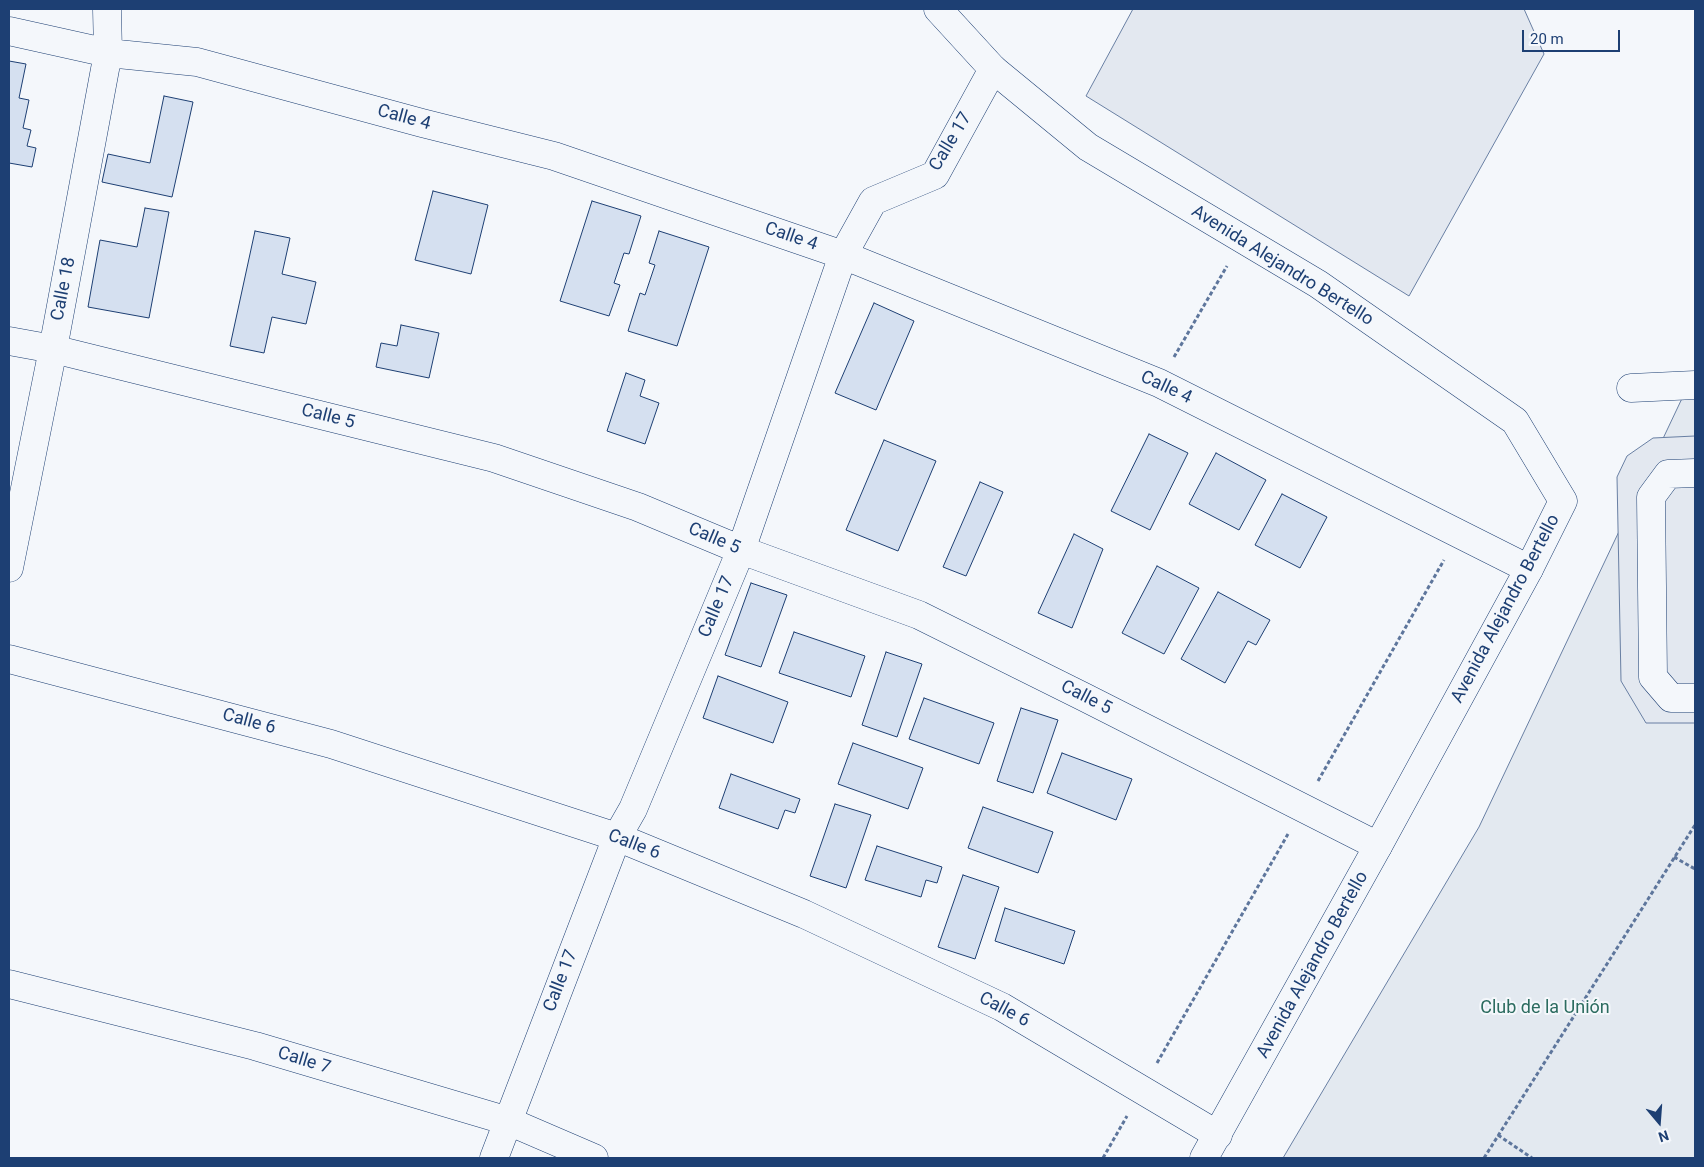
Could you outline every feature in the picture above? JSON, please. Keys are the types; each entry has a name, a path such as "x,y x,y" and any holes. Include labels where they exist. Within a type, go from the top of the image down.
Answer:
{"street":[{"name":"Calle 18","path":"9,568 53,349 108,53 107,9"},
{"name":"Avenida Alejandro Bertello","path":"938,9 993,69 1088,147 1318,284 1514,421 1563,501 1378,846 1211,1147"},
{"name":"Calle 4","path":"9,31 108,53 197,62 422,123 554,156 843,255 1159,382 1528,569"},
{"name":"Calle 17","path":"494,1158 617,837 633,809 741,550 843,255 873,201 935,175 993,69"},
{"name":"Calle 5","path":"9,342 53,349 494,458 638,507 741,550 919,614 1378,846"},
{"path":"1631,388 1695,385"},
{"path":"1695,473 1668,474 1651,498 1653,677 1671,698 1695,698"},
{"name":"Calle 6","path":"9,659 331,744 617,837 804,914 1002,1007 1142,1091 1211,1147"},
{"name":"Calle 7","path":"9,984 255,1046 508,1121 594,1158"}],"path":[{"path":"1159,382 1243,239"},
{"path":"1103,1158 1459,533"},
{"path":"1484,1158 1695,825"},
{"path":"1674,856 1695,869"},
{"path":"1498,1135 1532,1158"}],"green space":[{"name":"Club de la Unión","path":"1695,371 1695,1158 1283,1158 1479,827"}],"shaded area":[{"path":"1133,9 1524,9 1544,54 1409,296 1086,96"},
{"path":"1695,436 1695,723 1646,723 1621,681 1617,477 1627,456 1653,438"}],"building":[{"path":"9,61 26,64 19,98 29,100 23,128 31,130 27,146 36,148 32,167 9,163"},
{"path":"164,96 193,102 172,197 102,182 108,154 150,163"},
{"path":"433,191 488,205 471,274 415,260"},
{"path":"592,201 641,216 629,254 624,253 614,283 620,285 609,316 560,301"},
{"path":"145,208 169,212 149,318 88,307 100,240 137,247"},
{"path":"255,231 290,238 282,274 316,282 306,324 272,317 264,353 230,346"},
{"path":"659,231 709,247 677,346 628,331 640,293 645,295 655,265 649,263"},
{"path":"874,303 914,321 876,410 835,393"},
{"path":"401,325 439,333 429,378 376,367 381,343 397,346"},
{"path":"626,373 645,380 640,396 659,403 645,444 607,431"},
{"path":"1149,434 1188,453 1150,530 1111,511"},
{"path":"884,440 936,461 898,551 846,530"},
{"path":"1216,453 1266,480 1239,530 1189,504"},
{"path":"980,482 1003,492 966,576 943,567"},
{"path":"1282,494 1327,517 1300,568 1255,545"},
{"path":"1074,534 1103,549 1072,628 1038,613"},
{"path":"1157,566 1199,588 1164,654 1122,633"},
{"path":"751,583 787,595 761,667 725,655"},
{"path":"1218,592 1270,620 1256,645 1248,641 1225,683 1181,659"},
{"path":"794,632 865,656 851,697 779,673"},
{"path":"886,652 922,664 897,737 862,725"},
{"path":"718,676 788,702 773,743 703,718"},
{"path":"924,698 994,723 979,764 909,739"},
{"path":"1021,708 1058,720 1033,793 997,781"},
{"path":"853,743 923,768 908,809 838,784"},
{"path":"1062,753 1132,779 1116,820 1047,793"},
{"path":"731,774 800,799 795,813 785,810 778,829 719,808"},
{"path":"835,804 871,815 846,888 810,876"},
{"path":"983,807 1053,832 1038,873 968,848"},
{"path":"877,846 942,867 937,883 926,880 921,897 865,880"},
{"path":"963,875 999,887 975,959 938,947"},
{"path":"1005,908 1075,931 1064,964 995,941"}]}
